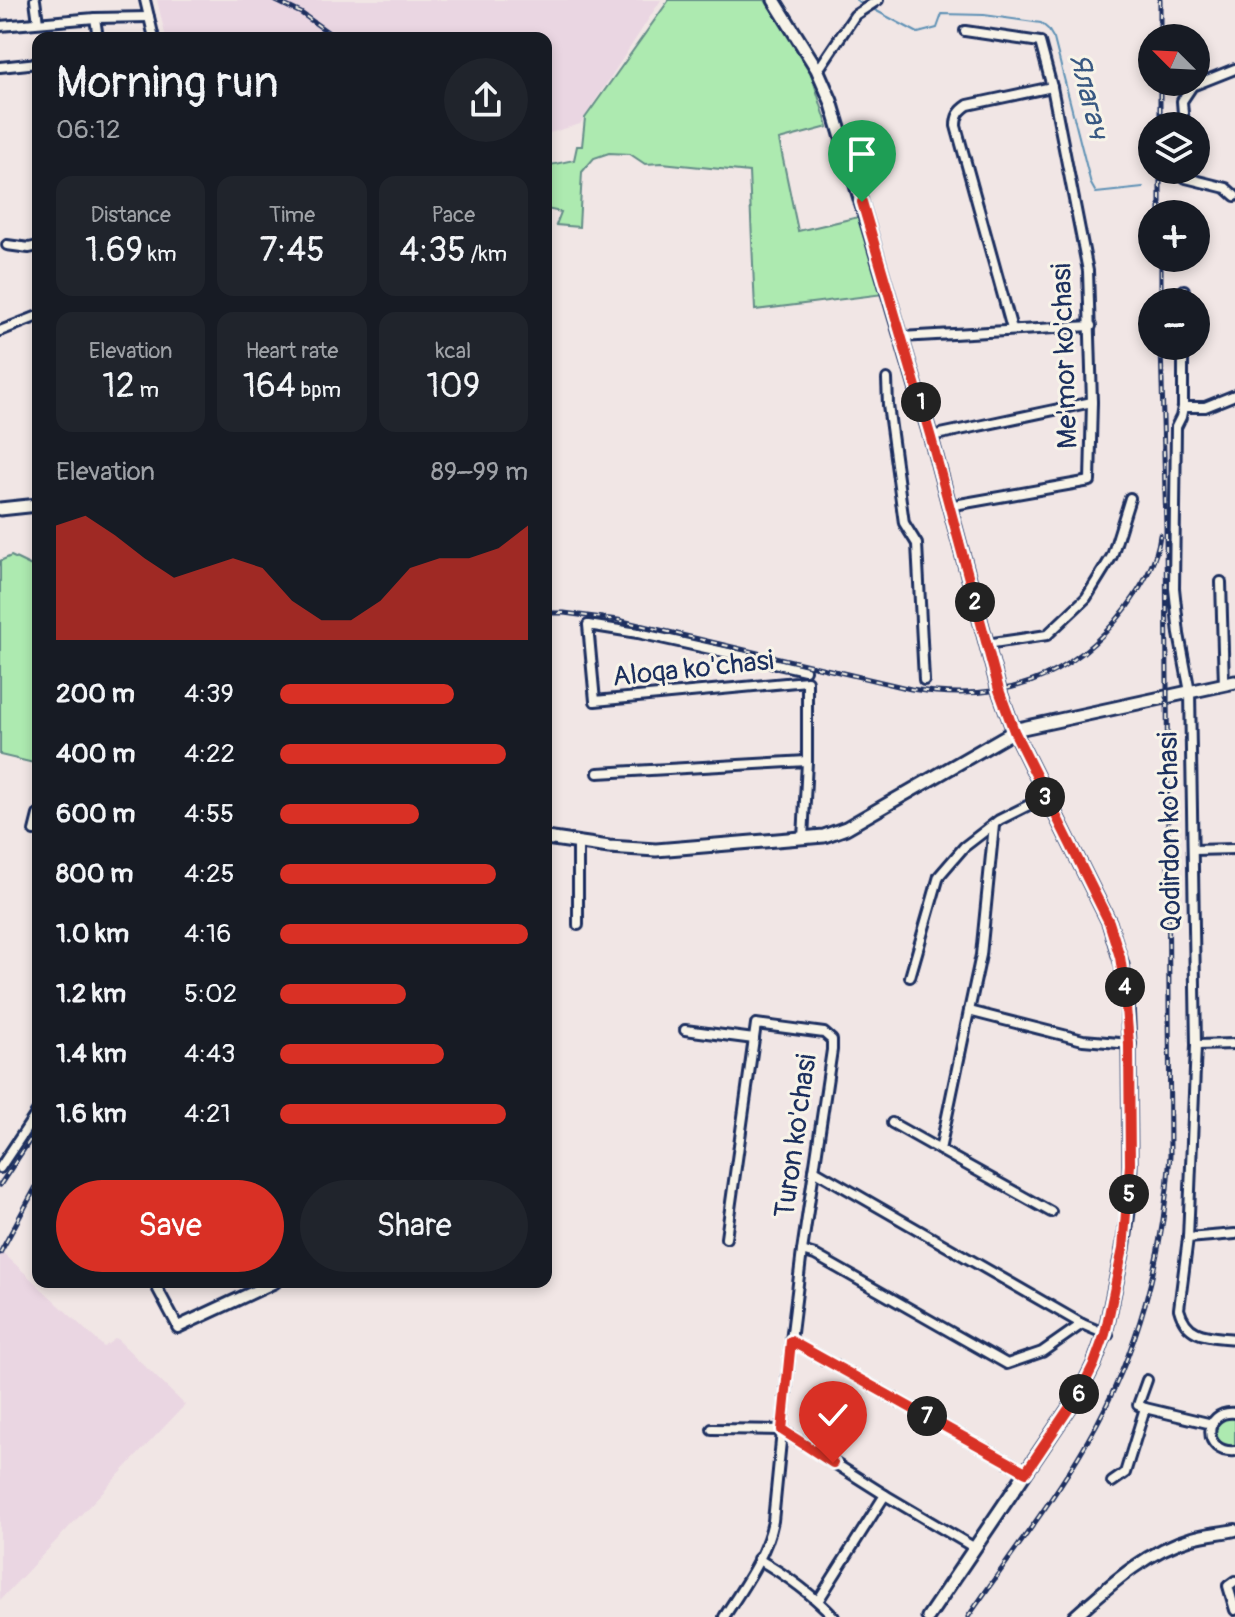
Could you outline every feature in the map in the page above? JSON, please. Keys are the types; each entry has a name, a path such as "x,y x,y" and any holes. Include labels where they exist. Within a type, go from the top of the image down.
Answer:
{"main road":[{"path":"776,0 829,82 839,111 987,647 1016,730 1093,878 1118,934 1126,966 1134,1163 1131,1212 1126,1251 1097,1365 1083,1394 930,1617"},
{"path":"903,336 936,435 1016,730"},
{"path":"0,509 32,506"},
{"path":"552,839 620,849 656,850 824,836 846,828 1016,730 1229,683"},
{"path":"930,1617 1080,1392 1106,1334"}],"street":[{"path":"35,0 38,22"},
{"path":"145,0 153,32"},
{"path":"819,68 855,15 878,0"},
{"path":"0,26 149,17"},
{"path":"95,18 97,32"},
{"name":"Me'mor ko'chasi","path":"954,505 1090,481 1092,402 1088,271 1052,87 1040,42 965,31"},
{"path":"0,67 32,64"},
{"path":"1183,112 1182,101 1192,86 1235,69"},
{"path":"1012,329 956,117 968,105 1052,87"},
{"path":"1210,184 1226,188 1235,196"},
{"path":"7,245 32,247"},
{"path":"0,331 32,318"},
{"path":"903,336 1091,326"},
{"name":"Qodirdon ko'chasi","path":"1183,360 1183,407 1176,427 1174,588 1190,692 1196,1045 1188,1238 1179,1309 1189,1329 1199,1334 1235,1339"},
{"path":"887,379 904,523 917,544 924,680"},
{"path":"1183,407 1205,407 1235,395"},
{"path":"936,435 1092,402"},
{"path":"993,643 1047,635 1086,598 1112,556 1130,498"},
{"path":"1221,582 1229,683"},
{"name":"Aloqa ko'chasi","path":"805,670 588,625 595,701 807,681 807,761"},
{"path":"598,773 807,761 803,839"},
{"path":"910,977 939,876 964,847 1018,810 1048,796"},
{"path":"940,1150 981,955 994,825"},
{"path":"578,843 578,925"},
{"path":"1193,850 1235,849"},
{"path":"969,1011 1083,1040 1131,1044"},
{"name":"Turon ko'chasi","path":"724,1617 770,1537 773,1521 802,1251 832,1040 824,1033 756,1024 726,1238"},
{"path":"685,1030 754,1039"},
{"path":"1196,1045 1235,1044"},
{"path":"0,1168 32,1120"},
{"path":"892,1123 1051,1212"},
{"path":"814,1170 1082,1324 1106,1334"},
{"path":"1188,1238 1235,1234"},
{"path":"802,1251 815,1255 1007,1364 1042,1352 1082,1324"},
{"path":"157,1288 178,1327 262,1288"},
{"path":"791,1341 1026,1472"},
{"path":"1147,1380 1138,1405 1212,1424"},
{"path":"1112,1482 1125,1473 1145,1408"},
{"path":"1235,1413 1219,1415 1212,1424 1211,1437 1213,1443 1224,1451 1235,1451"},
{"path":"712,1429 782,1430 975,1548"},
{"path":"818,1601 885,1495"},
{"path":"1079,1615 1137,1565 1166,1548 1193,1538 1235,1530"},
{"path":"758,1559 780,1572 834,1617"},
{"path":"1235,1581 1228,1586 1235,1610"}],"shaded area":[{"path":"157,0 661,0 580,124 552,132 552,32 165,32"},
{"path":"0,1250 32,1280 32,1288 41,1288 104,1347 116,1338 185,1405 0,1600"}],"green space":[{"path":"669,0 765,0 809,67 828,127 779,140 798,231 863,216 884,294 755,310 749,172 645,164 630,154 609,153 594,158 582,172 579,227 556,225 561,212 552,210 552,165 574,160 577,146 582,146 585,118"},
{"path":"11,556 32,566 32,763 0,755 0,561"},
{"path":"1233,1416 1235,1446 1221,1446 1214,1438 1213,1428 1223,1417"}],"waterway":[{"name":"Ялагач","path":"856,0 865,5"},
{"name":"Ялагач","path":"871,8 918,33 937,28 942,14 984,15 1041,23 1054,39 1091,184 1096,193 1143,188"}],"railway":[{"path":"274,0 301,13 328,32"},
{"path":"1160,0 1160,24"},
{"path":"1160,96 1160,112"},
{"path":"1160,184 1160,200"},
{"path":"1161,272 1161,288"},
{"path":"968,1617 1060,1486 1106,1406 1135,1338 1146,1302 1167,1193 1170,1155 1166,528 1161,360"},
{"path":"552,613 618,620 911,689 975,693 1032,681 1058,670 1082,653 1105,633 1127,607 1152,564 1160,535"},
{"path":"0,1185 32,1137"},
{"path":"0,1253 32,1194"}],"route":[{"path":"833,1463 782,1430 791,1341 1026,1472 1080,1392 1105,1334 1123,1249 1130,1165 1127,1002 1118,949 1089,880 1014,731 999,690 931,438 862,202"}]}
